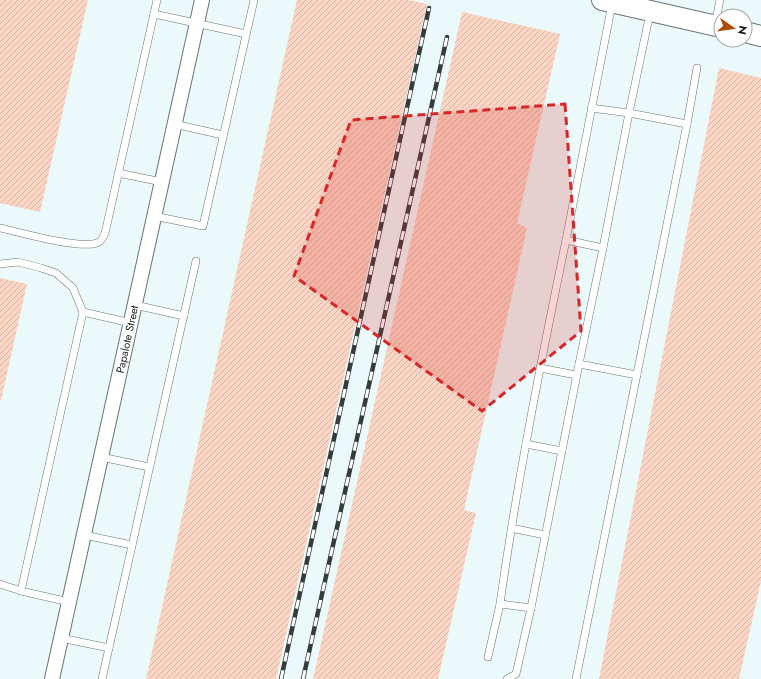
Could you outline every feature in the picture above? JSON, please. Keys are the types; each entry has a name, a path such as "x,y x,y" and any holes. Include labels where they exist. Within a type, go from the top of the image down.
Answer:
{"street":[{"name":"Papalote Street","path":"52,679 202,0"},
{"path":"607,1 713,25"}],"lane":[{"path":"0,228 68,243 87,245 96,243 103,238 157,0"},
{"path":"154,216 202,226 254,0"},
{"path":"488,657 500,604 511,528 540,368 591,108 607,1"},
{"path":"507,679 516,674 531,608 576,375 651,11"},
{"path":"154,14 246,34"},
{"path":"576,679 697,68"},
{"path":"591,108 629,113 687,124"},
{"path":"174,124 223,135"},
{"path":"118,173 162,182"},
{"path":"566,240 603,248"},
{"path":"102,679 196,261"},
{"path":"0,264 18,262 56,273 73,288 83,312 21,592"},
{"path":"135,305 184,316"},
{"path":"83,312 131,324"},
{"path":"579,364 637,376"},
{"path":"540,368 576,375"},
{"path":"526,444 562,451"},
{"path":"101,457 149,467"},
{"path":"511,528 545,535"},
{"path":"84,535 132,545"},
{"path":"0,584 21,592 69,602"},
{"path":"500,604 531,608"},
{"path":"61,638 109,648"}],"highlighted area":[{"path":"565,104 581,331 482,411 294,276 351,120"}],"building":[{"path":"0,0 88,0 40,212 0,203"},
{"path":"297,0 409,0 427,4 276,679 146,679"},
{"path":"462,12 560,34 517,223 527,228 464,510 476,513 438,679 313,679"},
{"path":"719,68 761,78 761,581 739,679 599,679"},
{"path":"0,278 27,284 1,400 0,400"}],"railway":[{"path":"281,679 429,8"},
{"path":"303,679 447,37"}]}
